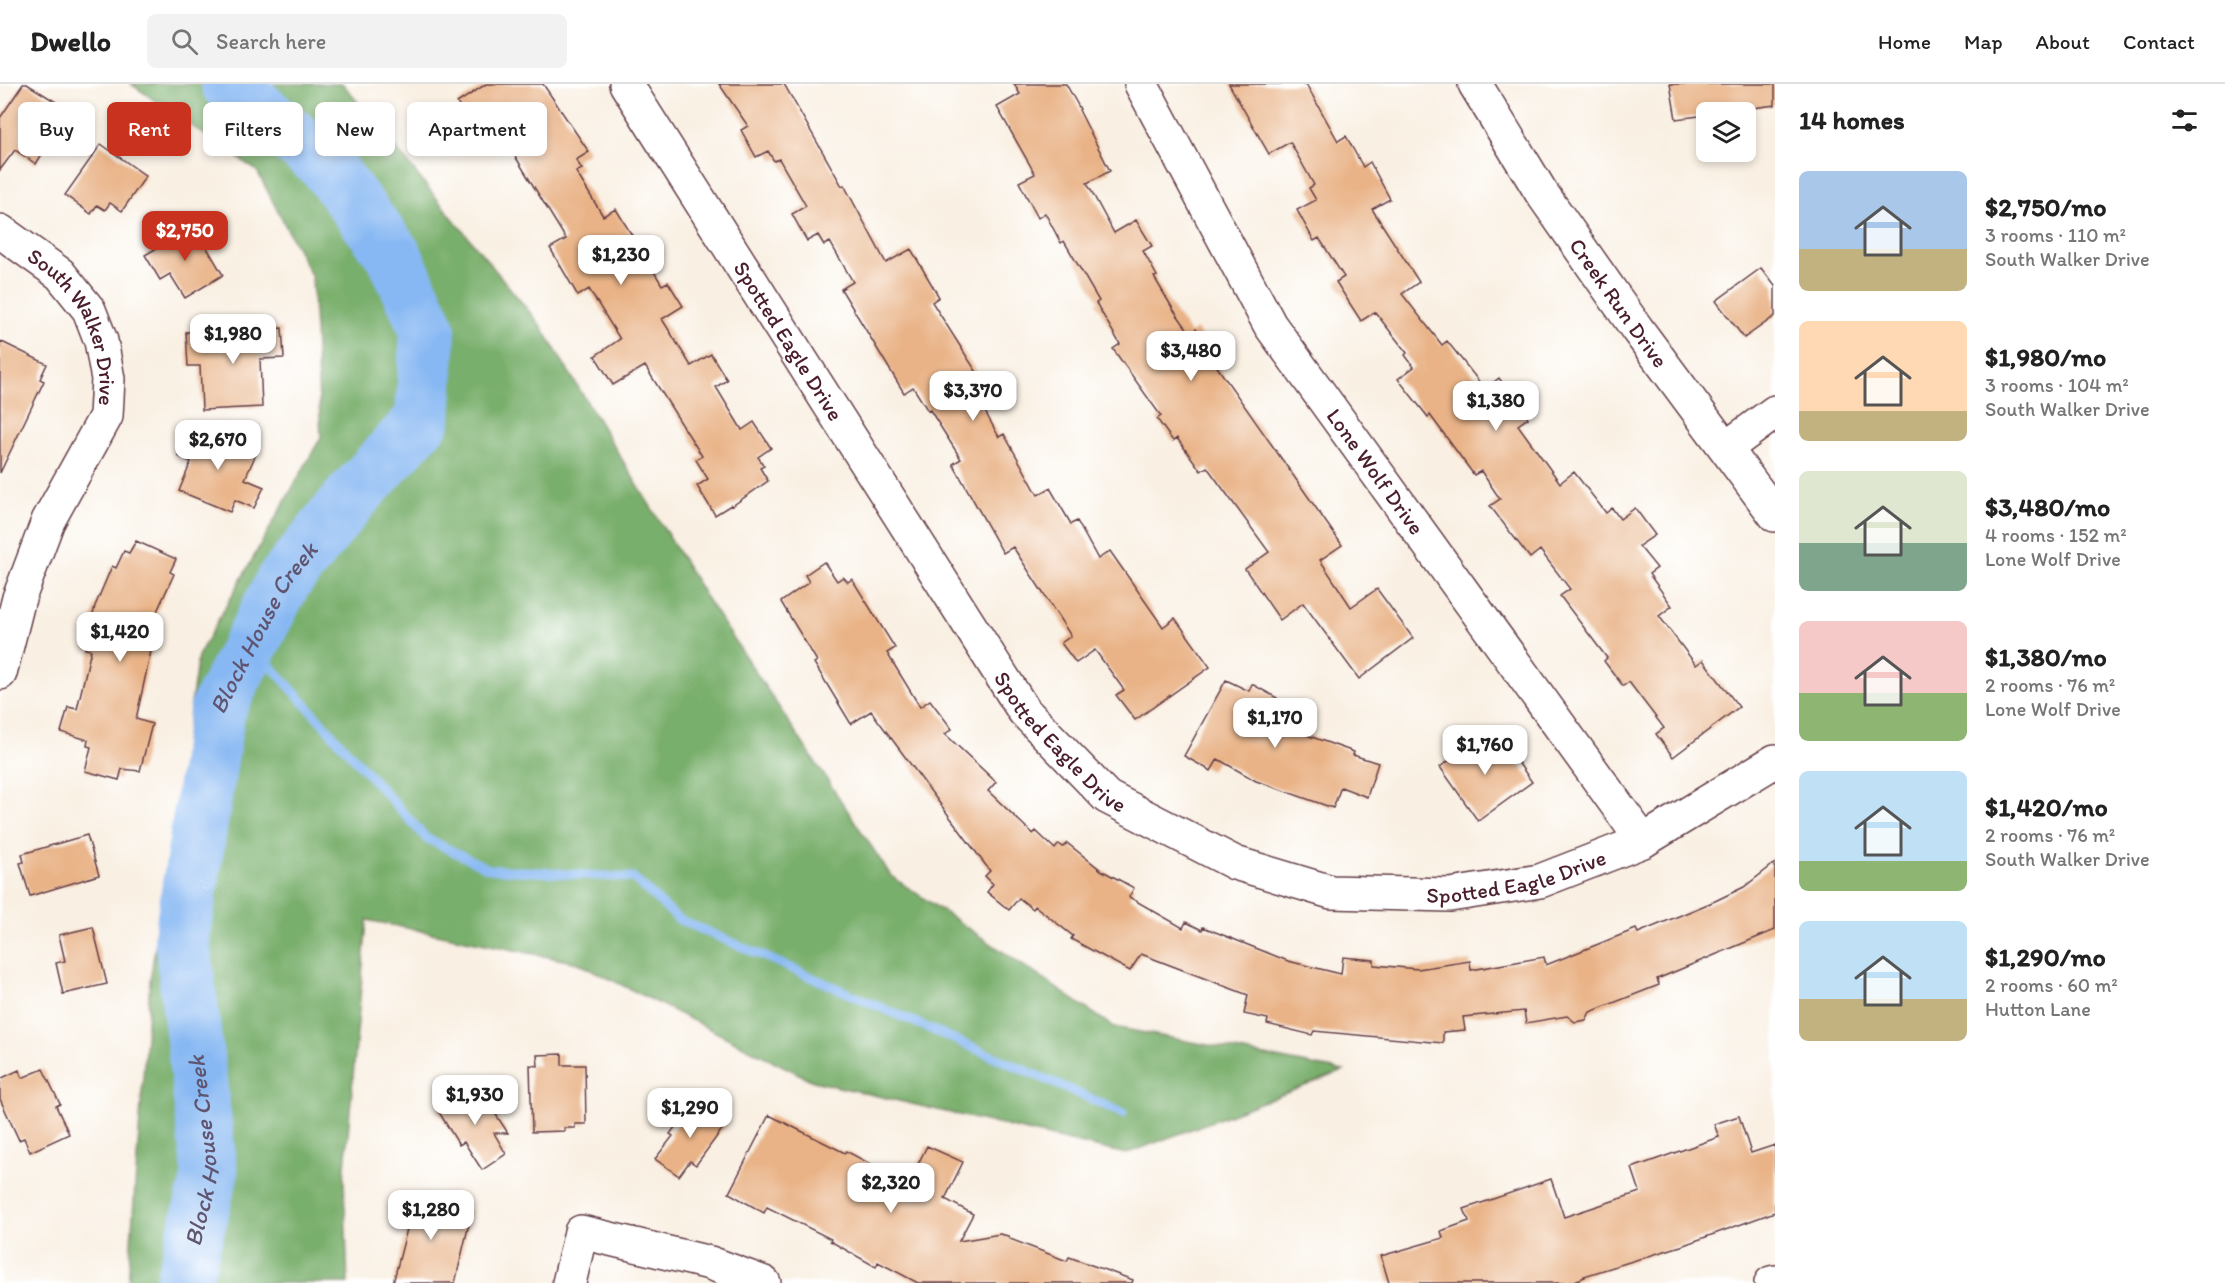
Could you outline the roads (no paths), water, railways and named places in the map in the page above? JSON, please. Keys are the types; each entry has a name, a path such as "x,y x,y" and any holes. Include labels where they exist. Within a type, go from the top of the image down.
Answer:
{"street":[{"name":"Spotted Eagle Drive","path":"626,84 1024,711 1107,797 1234,863 1331,892 1450,895 1540,881 1644,840 1775,760"},
{"name":"Lone Wolf Drive","path":"1141,84 1270,325 1644,840"},
{"name":"Creek Run Drive","path":"1475,84 1541,192 1637,329 1775,515"},
{"name":"South Walker Drive","path":"0,231 60,274 89,310 101,341 108,380 106,416 48,521 19,598 0,673"},
{"path":"1726,448 1775,412"},
{"path":"569,1283 581,1232 710,1263 764,1283"}],"waterway":[{"name":"Block House Creek","path":"183,1283 210,1175 182,937 218,708 283,582 351,498 423,419 428,330 395,257 326,165 229,84"},
{"path":"251,644 426,838 489,869 633,878 678,919 1123,1113"}]}
